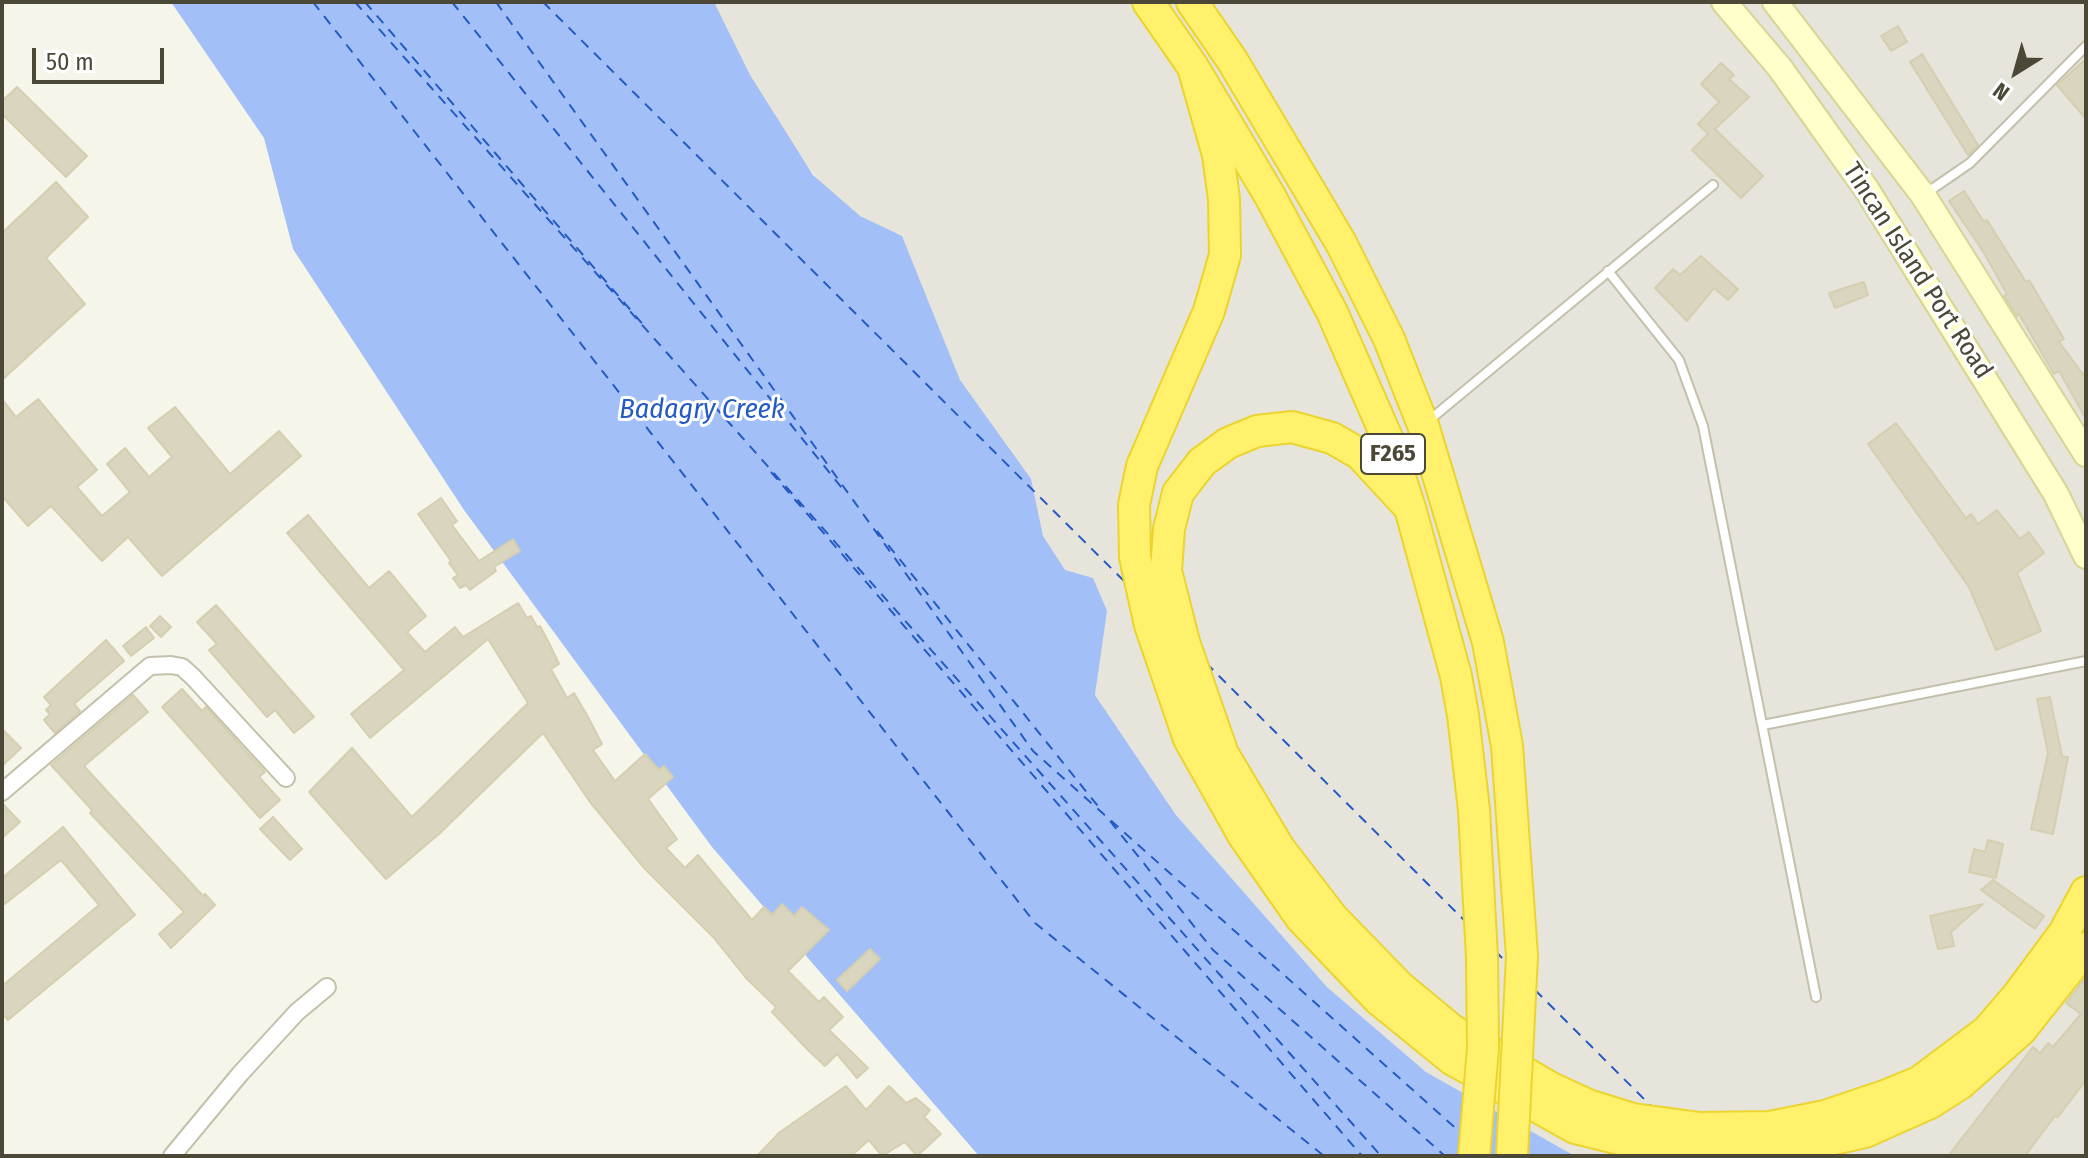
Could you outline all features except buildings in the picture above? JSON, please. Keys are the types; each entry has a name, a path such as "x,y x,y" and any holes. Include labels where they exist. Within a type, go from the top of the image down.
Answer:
{"highway":[{"name":"F265","path":"1148,2 1193,67 1270,196 1332,312 1388,440 1410,508 1456,676 1474,810 1482,958 1483,1048 1474,1156"},
{"name":"F265","path":"1192,2 1248,84 1341,243 1389,339 1423,425 1488,642 1507,746 1522,956 1512,1156"},
{"path":"1193,67 1218,155 1224,199 1225,255 1209,311 1142,466 1134,505 1135,557 1150,625 1189,739 1243,835 1301,918 1378,999 1453,1060 1575,1128 1644,1145 1716,1153 1789,1149 1865,1132 1930,1103 1960,1084 2021,1030 2086,948"},
{"path":"1410,508 1360,454 1332,438 1292,427 1257,431 1228,443 1202,462 1178,493 1169,529 1166,571 1184,642 1223,754 1279,848 1332,917 1399,986 1452,1030 1551,1088 1588,1105 1633,1119 1700,1128 1770,1127 1825,1116 1887,1095 1919,1082 1987,1031 2064,933 2086,892"}],"street":[{"name":"Tincan Island Port Road","path":"1724,2 1780,68 1867,190 2040,466 2086,556"},
{"name":"Tincan Island Port Road","path":"1775,2 1923,195 2086,454"},
{"path":"2,792 150,666 182,667 286,778"},
{"path":"172,1156 240,1074 297,1012 327,987"}],"lane":[{"path":"1923,195 1970,163 2086,46"},
{"path":"1423,425 1713,185"},
{"path":"1608,271 1679,360 1703,426 1816,997"},
{"path":"1763,725 2086,661"}],"shaded area":[{"path":"676,2 2086,2 2086,1156 1575,1156 1426,1072 1327,987 1176,815 1095,695 1106,613 1065,570 993,478 817,178"}],"water":[{"name":"Badagry Creek","path":"171,2 714,2 750,75 813,175 860,216 902,236 960,380 1031,479 1043,536 1065,570 1093,578 1107,611 1095,695 1176,815 1327,987 1426,1072 1575,1156 979,1156 712,847 464,510 293,249 264,138"}],"ferry route":[{"path":"313,2 1035,923 1324,1156"},
{"path":"355,2 1381,1156"},
{"path":"365,2 646,328"},
{"path":"452,2 845,492"},
{"path":"496,2 1033,751 1461,1133"},
{"path":"543,2 1125,582"},
{"path":"771,472 1362,1156"},
{"path":"877,531 1101,810"},
{"path":"1206,663 1465,921"},
{"path":"1110,821 1213,950 1445,1156"},
{"path":"1495,951 1507,963"},
{"path":"1535,990 1652,1107"}]}
